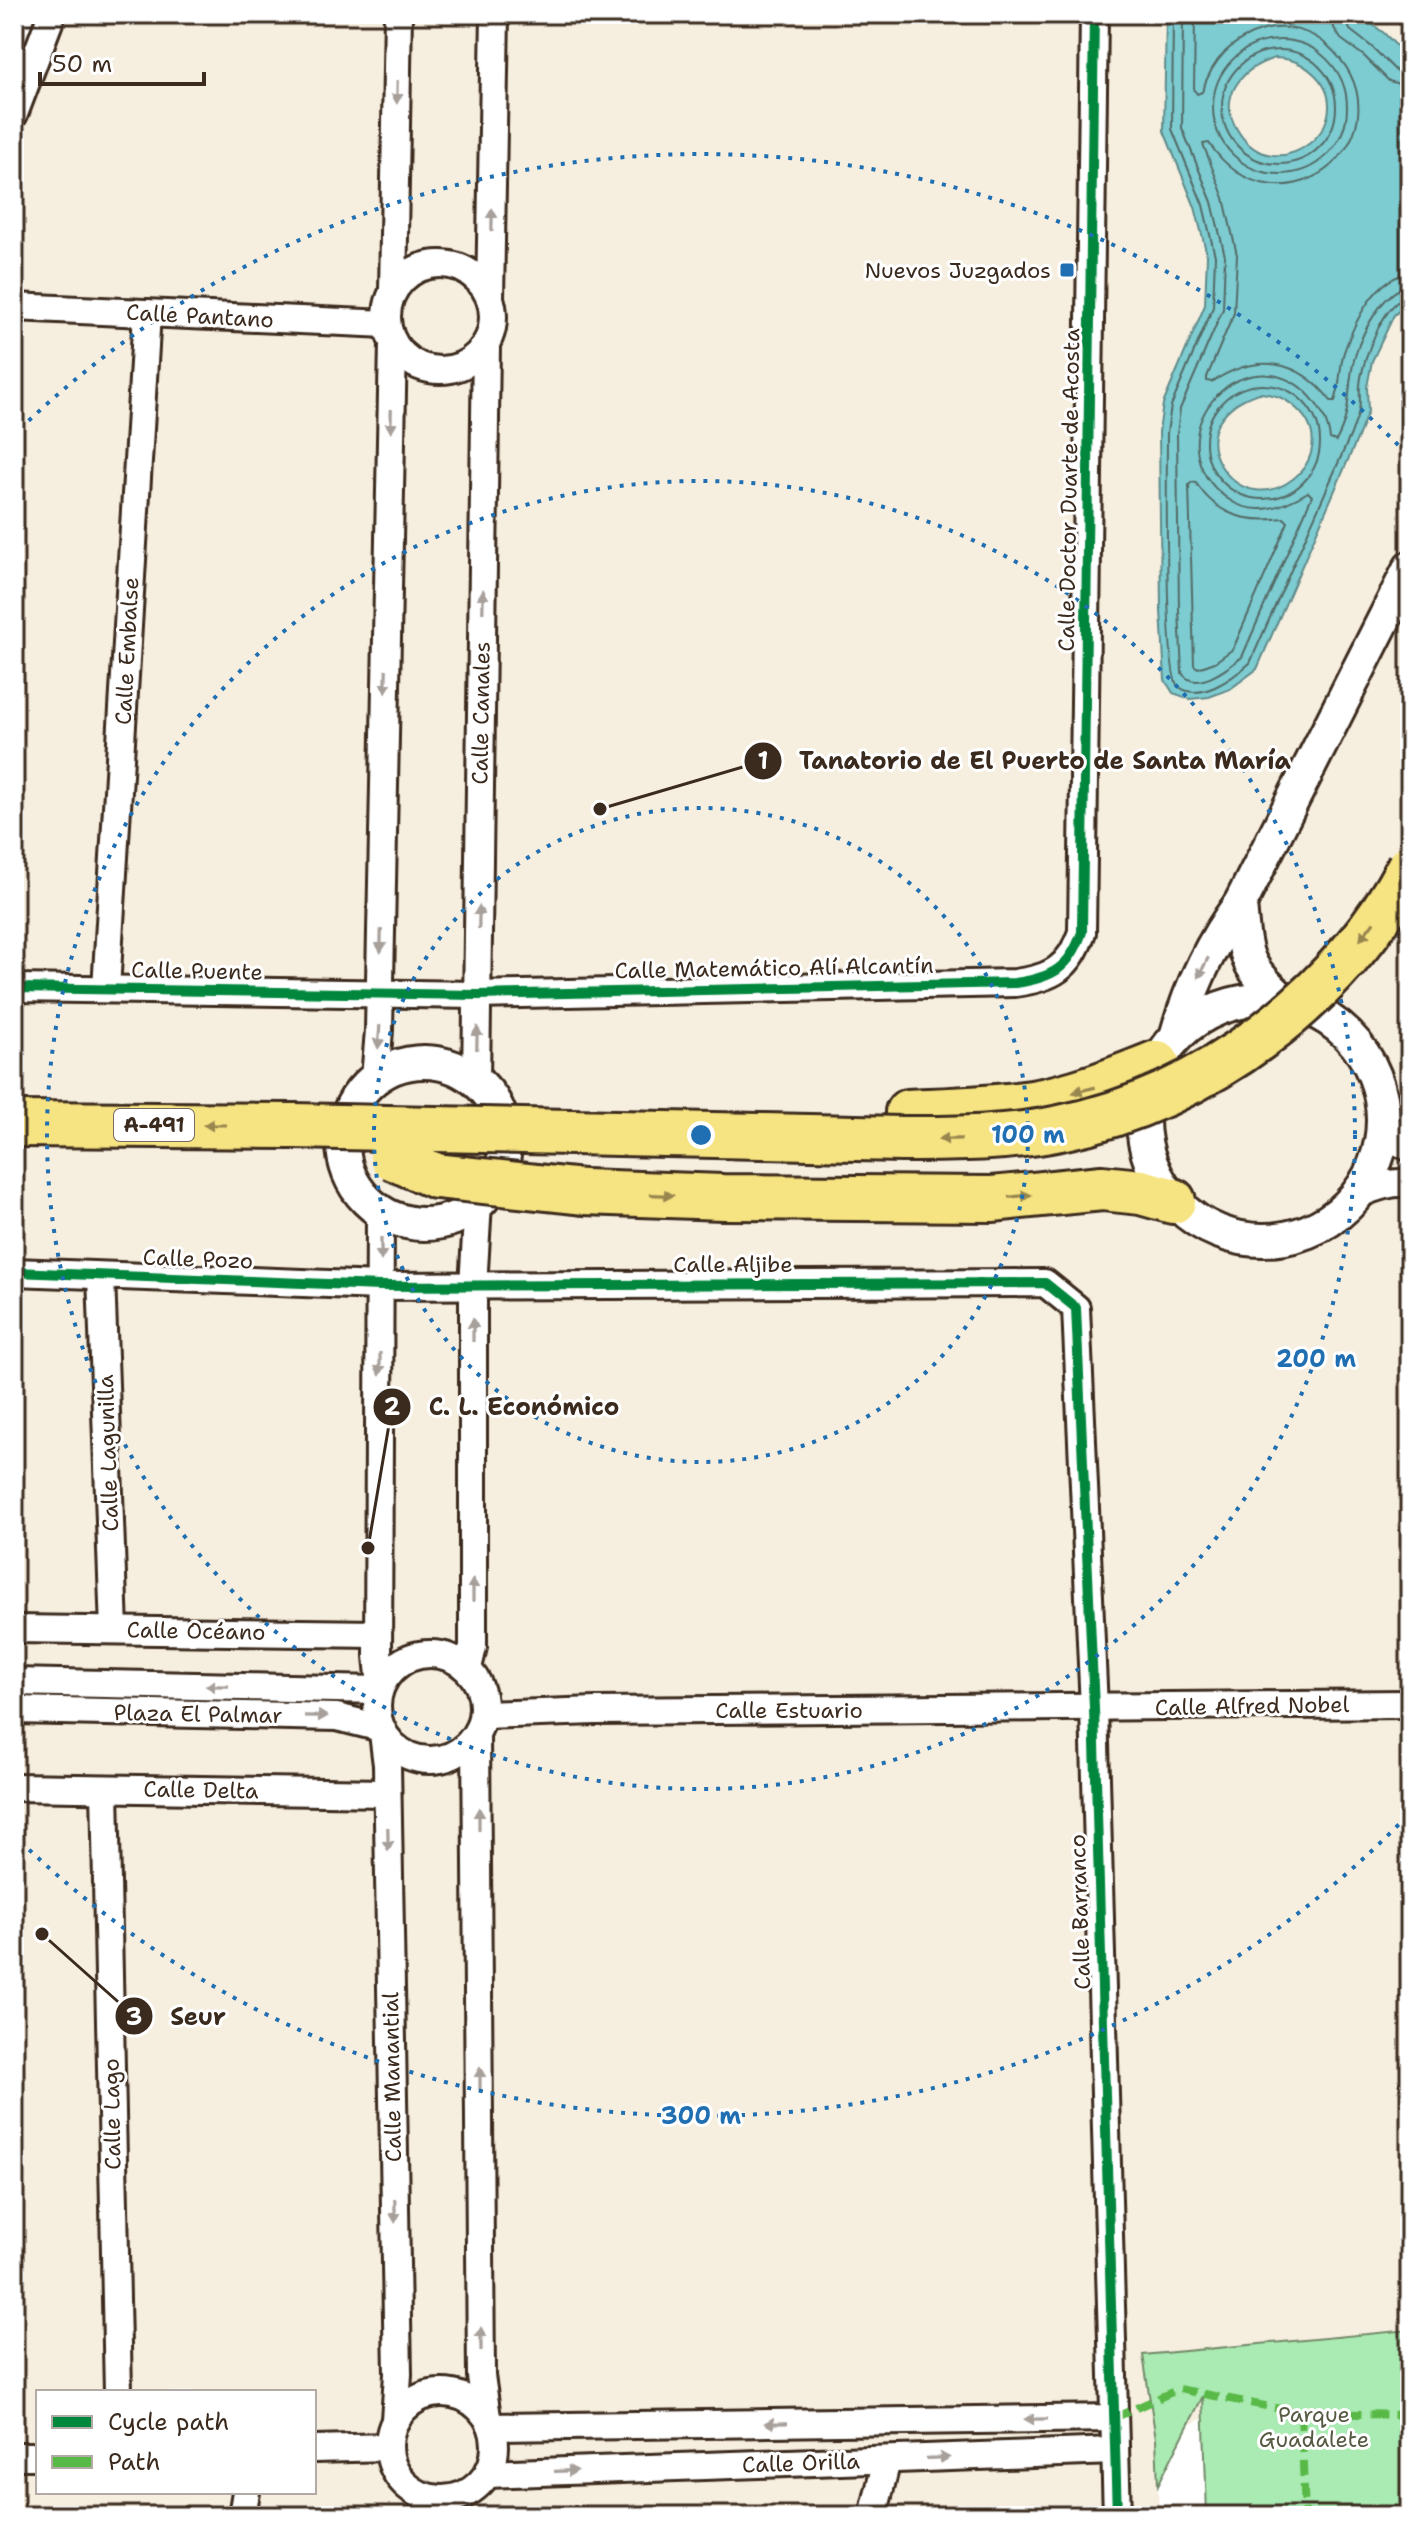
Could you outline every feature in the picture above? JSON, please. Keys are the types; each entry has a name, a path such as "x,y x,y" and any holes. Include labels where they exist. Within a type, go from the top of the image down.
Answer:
{"highway":[{"name":"A-491","path":"404,1142 587,1134 980,1138 1061,1128 1125,1109 1173,1089 1211,1070 1272,1028 1302,1004 1340,965 1380,914 1410,866"},
{"name":"A-491","path":"14,1124 293,1141 404,1142 928,1169 995,1166 1051,1159 1144,1131 1203,1106 1241,1085 1295,1046 1338,1009 1392,947 1410,920"},
{"path":"1167,1050 1098,1086 1036,1102 988,1108 908,1112 587,1106 467,1113 404,1142 436,1176 584,1192 886,1200 992,1199 1102,1188 1141,1192 1173,1201"},
{"name":"A-491","path":"14,1153 293,1141"}],"street":[{"path":"14,114 52,14"},
{"path":"375,1079 380,995 398,14"},
{"path":"390,334 409,361 436,370 448,370 470,361 486,345 494,324 490,298 495,14"},
{"name":"Calle Doctor Duarte de Acosta","path":"1066,963 1076,950 1082,932 1094,14"},
{"path":"393,291 406,275 418,268 446,264 459,266 477,278 490,298"},
{"name":"Calle Pantano","path":"14,307 147,313 390,334"},
{"name":"Calle Embalse","path":"106,989 147,313"},
{"name":"Calle Canales","path":"476,1081 486,345"},
{"path":"1167,1050 1199,1018 1226,1006 1255,1000 1285,1002 1318,1013 1346,1032 1367,1059 1380,1091 1383,1125 1377,1159 1365,1184 1347,1206 1325,1223 1300,1234 1273,1240 1245,1239 1218,1232 1194,1219 1173,1201 1153,1170 1143,1134 1144,1098 1227,921 1240,904 1410,568"},
{"path":"1240,904 1244,952 1257,976 1285,1002"},
{"name":"Calle Matemático Alí Alcantín","path":"380,995 1015,983 1037,980 1066,963"},
{"name":"Calle Puente","path":"14,988 380,995"},
{"path":"415,1063 437,1063 458,1069 476,1081 492,1098 501,1119 505,1142 502,1164 493,1186 478,1203 461,1215 441,1223 420,1225 399,1221 380,1212 363,1198 350,1179 344,1158 343,1136 348,1114 359,1094 375,1079 394,1068 415,1063"},
{"path":"1382,1116 1399,1142 1410,1148"},
{"path":"1356,1195 1399,1182 1410,1183"},
{"path":"468,1668 473,1647 473,1286 478,1203"},
{"path":"380,1212 380,1688 377,1703 382,1731 393,1746 406,1755 421,1760 437,1760 453,1756 466,1747 480,1725"},
{"name":"Calle Pozo","path":"14,1272 380,1286"},
{"name":"Calle Lagunilla","path":"101,1276 114,1630"},
{"name":"Calle Aljibe","path":"380,1286 1045,1283 1076,1308"},
{"name":"Calle Barranco","path":"1076,1308 1094,1708 1117,2516"},
{"name":"Calle Océano","path":"14,1629 378,1634"},
{"path":"380,1688 396,1665 420,1654 445,1655 468,1668 481,1689 481,2376 490,2422 495,2454 488,2474 452,2508 411,2490 395,2473 389,2447 395,2420 408,2404 420,2397 448,2392 469,2399 490,2422"},
{"name":"Plaza El Palmar","path":"14,1682 380,1688"},
{"name":"Calle Alfred Nobel","path":"1094,1708 1410,1704"},
{"name":"Calle Estuario","path":"480,1725 612,1711 1094,1708"},
{"name":"Plaza El Palmar","path":"14,1710 337,1717 382,1731"},
{"name":"Calle Manantial","path":"382,1731 387,1793 397,2358 395,2420"},
{"name":"Calle Delta","path":"14,1787 387,1793"},
{"name":"Calle Lago","path":"105,1789 118,2390"},
{"name":"Calle Orilla","path":"490,2422 1114,2418"},
{"path":"316,2449 389,2447"},
{"name":"Calle Orilla","path":"488,2474 1114,2451"},
{"path":"14,2456 36,2456"},
{"path":"873,2516 887,2460"},
{"path":"242,2516 246,2494"}],"shaded area":[{"path":"34,14 1410,14 1410,2378 1308,2373 1156,2439 1159,2516 14,2516 14,72"}],"green space":[{"name":"Parque Guadalete","path":"1410,2330 1410,2516 1207,2516 1203,2396 1158,2485 1156,2439 1143,2355"}],"water":[{"path":"1166,14 1358,14 1384,33 1410,60 1410,302 1394,315 1372,361 1367,387 1368,411 1257,669 1230,689 1209,697 1190,699 1173,693 1165,680 1159,432 1163,404 1205,305 1207,255 1195,207 1164,131","holes":["1275,58 1296,62 1313,73 1326,92 1329,111 1322,129 1310,143 1293,153 1273,155 1255,149 1238,131 1230,107 1231,96 1243,77","1259,393 1280,397 1297,409 1310,428 1312,447 1306,464 1293,479 1276,488 1257,490 1238,484 1221,466 1213,442 1220,420 1227,412"]}],"marked path":[{"path":"1114,2418 1179,2389 1301,2413 1410,2415"},
{"path":"1301,2413 1305,2516"}],"cycle path":[{"path":"14,988 478,995 1015,983 1039,978 1065,963 1082,932 1094,14"},
{"path":"14,1272 380,1286 1045,1283 1076,1308 1094,1708 1117,2516"}],"place":[{"name":"Nuevos Juzgados","path":"1067,270"},
{"name":"Tanatorio de El Puerto de Santa María","path":"600,809"},
{"name":"C. L. Económico","path":"368,1548"},
{"name":"Seur","path":"42,1934"}]}
